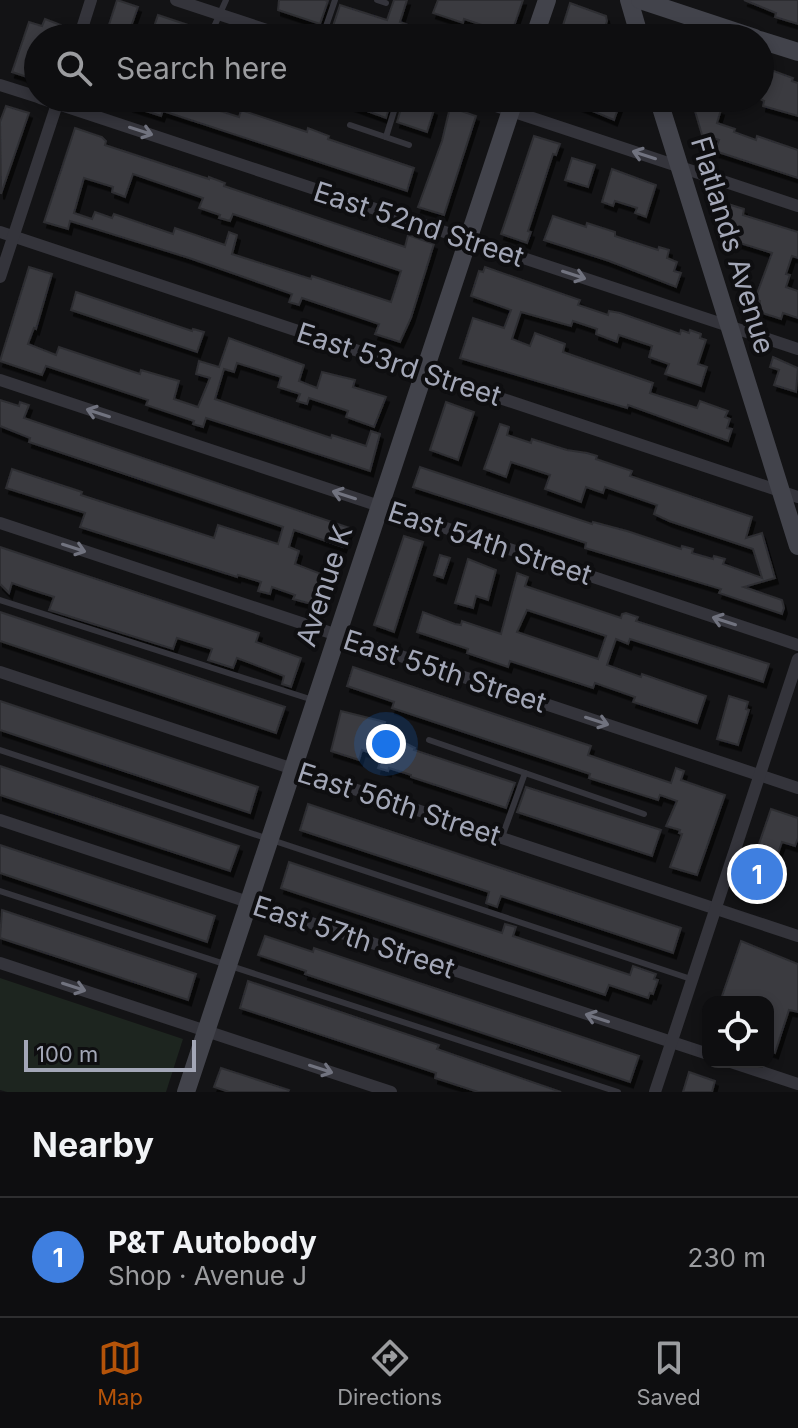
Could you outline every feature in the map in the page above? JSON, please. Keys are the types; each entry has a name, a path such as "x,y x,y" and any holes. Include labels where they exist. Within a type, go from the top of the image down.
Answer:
{"street":[{"path":"83,24 91,0"},
{"path":"176,0 248,24"},
{"path":"539,24 547,0"},
{"path":"629,0 636,24"},
{"path":"640,0 674,5 721,24"},
{"path":"774,44 798,52"},
{"name":"East 52nd Street","path":"0,85 24,93"},
{"path":"0,277 54,112"},
{"name":"East 52nd Street","path":"90,112 798,349"},
{"name":"Avenue K","path":"186,1092 510,112"},
{"path":"534,112 798,206"},
{"name":"Flatlands Avenue","path":"662,112 729,326 789,494 798,546"},
{"name":"East 53rd Street","path":"0,232 789,494"},
{"name":"East 54th Street","path":"0,380 798,645"},
{"name":"East 55th Street","path":"0,523 798,788"},
{"path":"655,1092 798,659"},
{"name":"East 56th Street","path":"0,672 798,936"},
{"name":"East 57th Street","path":"0,820 702,1052"},
{"path":"0,963 391,1092"},
{"path":"749,1068 798,1084"}],"lane":[{"path":"214,24 226,0"},
{"path":"327,24 335,0"},
{"path":"377,0 386,3"},
{"path":"386,137 394,112"},
{"path":"350,125 409,145"},
{"path":"0,600 315,701"},
{"path":"429,740 644,814"},
{"path":"0,750 692,979"},
{"path":"502,838 525,773"},
{"path":"0,891 618,1092"}],"shaded area":[{"path":"0,978 183,1039 166,1092 0,1090"}],"building":[{"path":"117,0 138,7 132,24 109,24"},
{"path":"279,0 328,1 320,24 278,10"},
{"path":"394,0 407,0 400,22 406,24 334,24 340,5 387,20"},
{"path":"438,0 523,0 515,24 479,24 464,19 463,23 433,13"},
{"path":"744,0 798,0 798,24 775,17 776,13"},
{"path":"570,3 606,16 607,21 606,24 563,24"},
{"path":"158,15 185,24 155,24"},
{"path":"24,37 24,76 12,72"},
{"path":"774,71 798,83 798,116 774,109"},
{"path":"6,106 29,113 1,194 0,122"},
{"path":"166,112 224,112 239,117 240,112 247,112 307,132 308,128 329,136 328,139 414,168 407,191"},
{"path":"370,112 388,112 386,118"},
{"path":"400,112 433,112 427,132 397,122"},
{"path":"449,112 476,116 444,215 418,207 442,141"},
{"path":"595,112 617,112 614,120"},
{"path":"695,112 720,112 717,123 735,129 734,132 798,150 798,178 715,151 719,140 702,135"},
{"path":"75,128 102,137 105,145 209,177 225,183 224,186 405,247 408,235 434,244 411,318 400,342 375,334 379,324 302,298 299,305 289,302 292,294 189,258 70,221 68,229 44,222","holes":["133,174 203,198 199,208 220,215 219,218 230,221 233,214 401,271 391,302 232,254 237,235 229,232 225,245 175,228 173,234 114,214 112,218 95,212 92,219 74,213 84,178 113,187 112,192 125,197"]},
{"path":"534,136 560,144 556,155 553,154 528,231 531,232 527,243 501,234"},
{"path":"572,158 595,165 588,187 565,180"},
{"path":"612,169 656,185 646,217 635,213 637,208 615,201 613,206 602,202"},
{"path":"728,204 744,209 743,215 798,232 798,258 792,256 786,274 790,275 786,287 798,291 798,318 783,313 781,319 759,312 760,301 755,299 772,253 733,241 726,213"},
{"path":"553,216 586,227 587,223 615,232 615,236 658,250 659,247 669,250 667,258 677,262 674,271 681,273 676,287 544,240"},
{"path":"29,267 52,274 36,329 28,344 56,355 59,347 140,374 141,370 179,381 174,399 198,407 210,378 196,374 199,361 219,367 229,338 304,365 299,381 317,388 322,372 355,380 353,387 386,397 374,427 346,417 348,411 309,398 307,404 297,401 300,394 278,387 281,377 237,363 234,372 224,369 215,399 331,438 332,435 366,446 371,431 380,434 370,471 206,418 203,427 193,424 194,421 146,405 148,400 46,366 42,375 0,361"},
{"path":"485,267 580,300 578,305 608,315 609,311 620,313 680,334 681,330 689,333 690,330 701,334 700,338 706,340 698,364 707,367 701,386 665,374 669,364 649,357 652,346 619,335 617,342 596,334 597,329 573,321 571,326 521,312 512,339 530,346 535,333 565,344 563,352 653,383 650,393 697,408 700,401 728,411 725,417 730,419 727,428 732,429 728,441 628,405 627,408 460,358 473,318 504,328 511,310 471,296 479,271 483,272"},
{"path":"76,292 192,331 204,332 197,352 71,310"},
{"path":"773,357 798,368 796,392 774,385 779,370 770,367"},
{"path":"0,400 19,406 20,402 29,405 24,418 350,528 343,547 294,530 289,547 299,551 295,564 329,577 319,606 293,599 295,595 272,587 270,594 258,591 261,582 80,527 85,513 6,488 12,469 214,538 218,525 278,544 283,527 29,442 30,438 0,426"},
{"path":"446,402 474,412 458,460 430,450"},
{"path":"500,424 509,427 507,435 597,456 596,459 632,471 630,476 752,517 746,538 762,533 775,578 744,587 782,600 782,614 719,593 721,589 585,548 586,543 413,487 420,467 592,524 627,531 681,549 682,546 693,549 692,553 713,559 714,556 725,559 723,564 762,578 753,549 669,521 654,514 657,505 605,487 603,493 586,487 581,502 545,489 550,475 511,462 506,477 484,469"},
{"path":"404,536 423,542 394,632 374,625"},
{"path":"0,547 259,633 256,642 301,658 291,687 282,684 284,676 237,658 233,668 208,660 212,649 177,638 173,649 49,610 54,597 12,583 9,593 0,584"},
{"path":"440,555 450,558 443,578 434,575"},
{"path":"468,559 496,570 488,600 476,596 473,608 455,603"},
{"path":"517,573 528,577 525,586 621,618 626,613 638,617 636,621 769,664 763,682 630,639 628,644 616,639 607,665 706,696 697,723 633,702 635,697 595,683 593,688 510,661 508,667 467,653 468,649 417,632 423,612 455,624 461,625 462,621 501,634","holes":["527,610 606,636 598,659 517,632"]},
{"path":"0,612 285,707 276,733 0,641"},
{"path":"353,667 591,746 588,755 671,783 676,768 684,771 681,780 725,795 697,875 670,867 682,834 680,830 666,826 677,801 660,795 658,800 589,778 590,774 392,708 394,702 347,686"},
{"path":"729,696 748,702 746,709 749,710 738,745 717,739"},
{"path":"0,701 258,787 250,813 0,730"},
{"path":"341,711 385,722 381,734 414,750 515,783 506,808 389,768 388,771 378,768 382,757 362,750 359,760 331,751"},
{"path":"0,766 239,846 230,871 0,795"},
{"path":"526,787 661,830 652,856 517,812"},
{"path":"308,804 681,928 673,953 501,896 497,907 486,903 489,892 300,830"},
{"path":"771,809 798,818 798,838 795,846 782,842 768,883 748,876"},
{"path":"0,845 215,916 207,942 0,873"},
{"path":"289,862 502,933 505,924 516,927 513,936 630,975 633,966 656,974 654,979 658,980 653,994 650,993 648,998 609,985 605,995 281,888"},
{"path":"2,910 196,974 188,1000 0,938"},
{"path":"265,936 313,952 314,948 639,1056 630,1082 305,974 306,971 258,955"},
{"path":"741,941 798,964 798,1012 789,1010 775,1053 774,996 722,996"},
{"path":"248,981 439,1045 437,1049 561,1092 478,1092 435,1078 436,1073 240,1008"},
{"path":"221,1068 289,1090 229,1092 214,1087"},
{"path":"689,1072 715,1081 712,1092 683,1092"}],"place":[{"name":"P&T Autobody","path":"757,874"}]}
